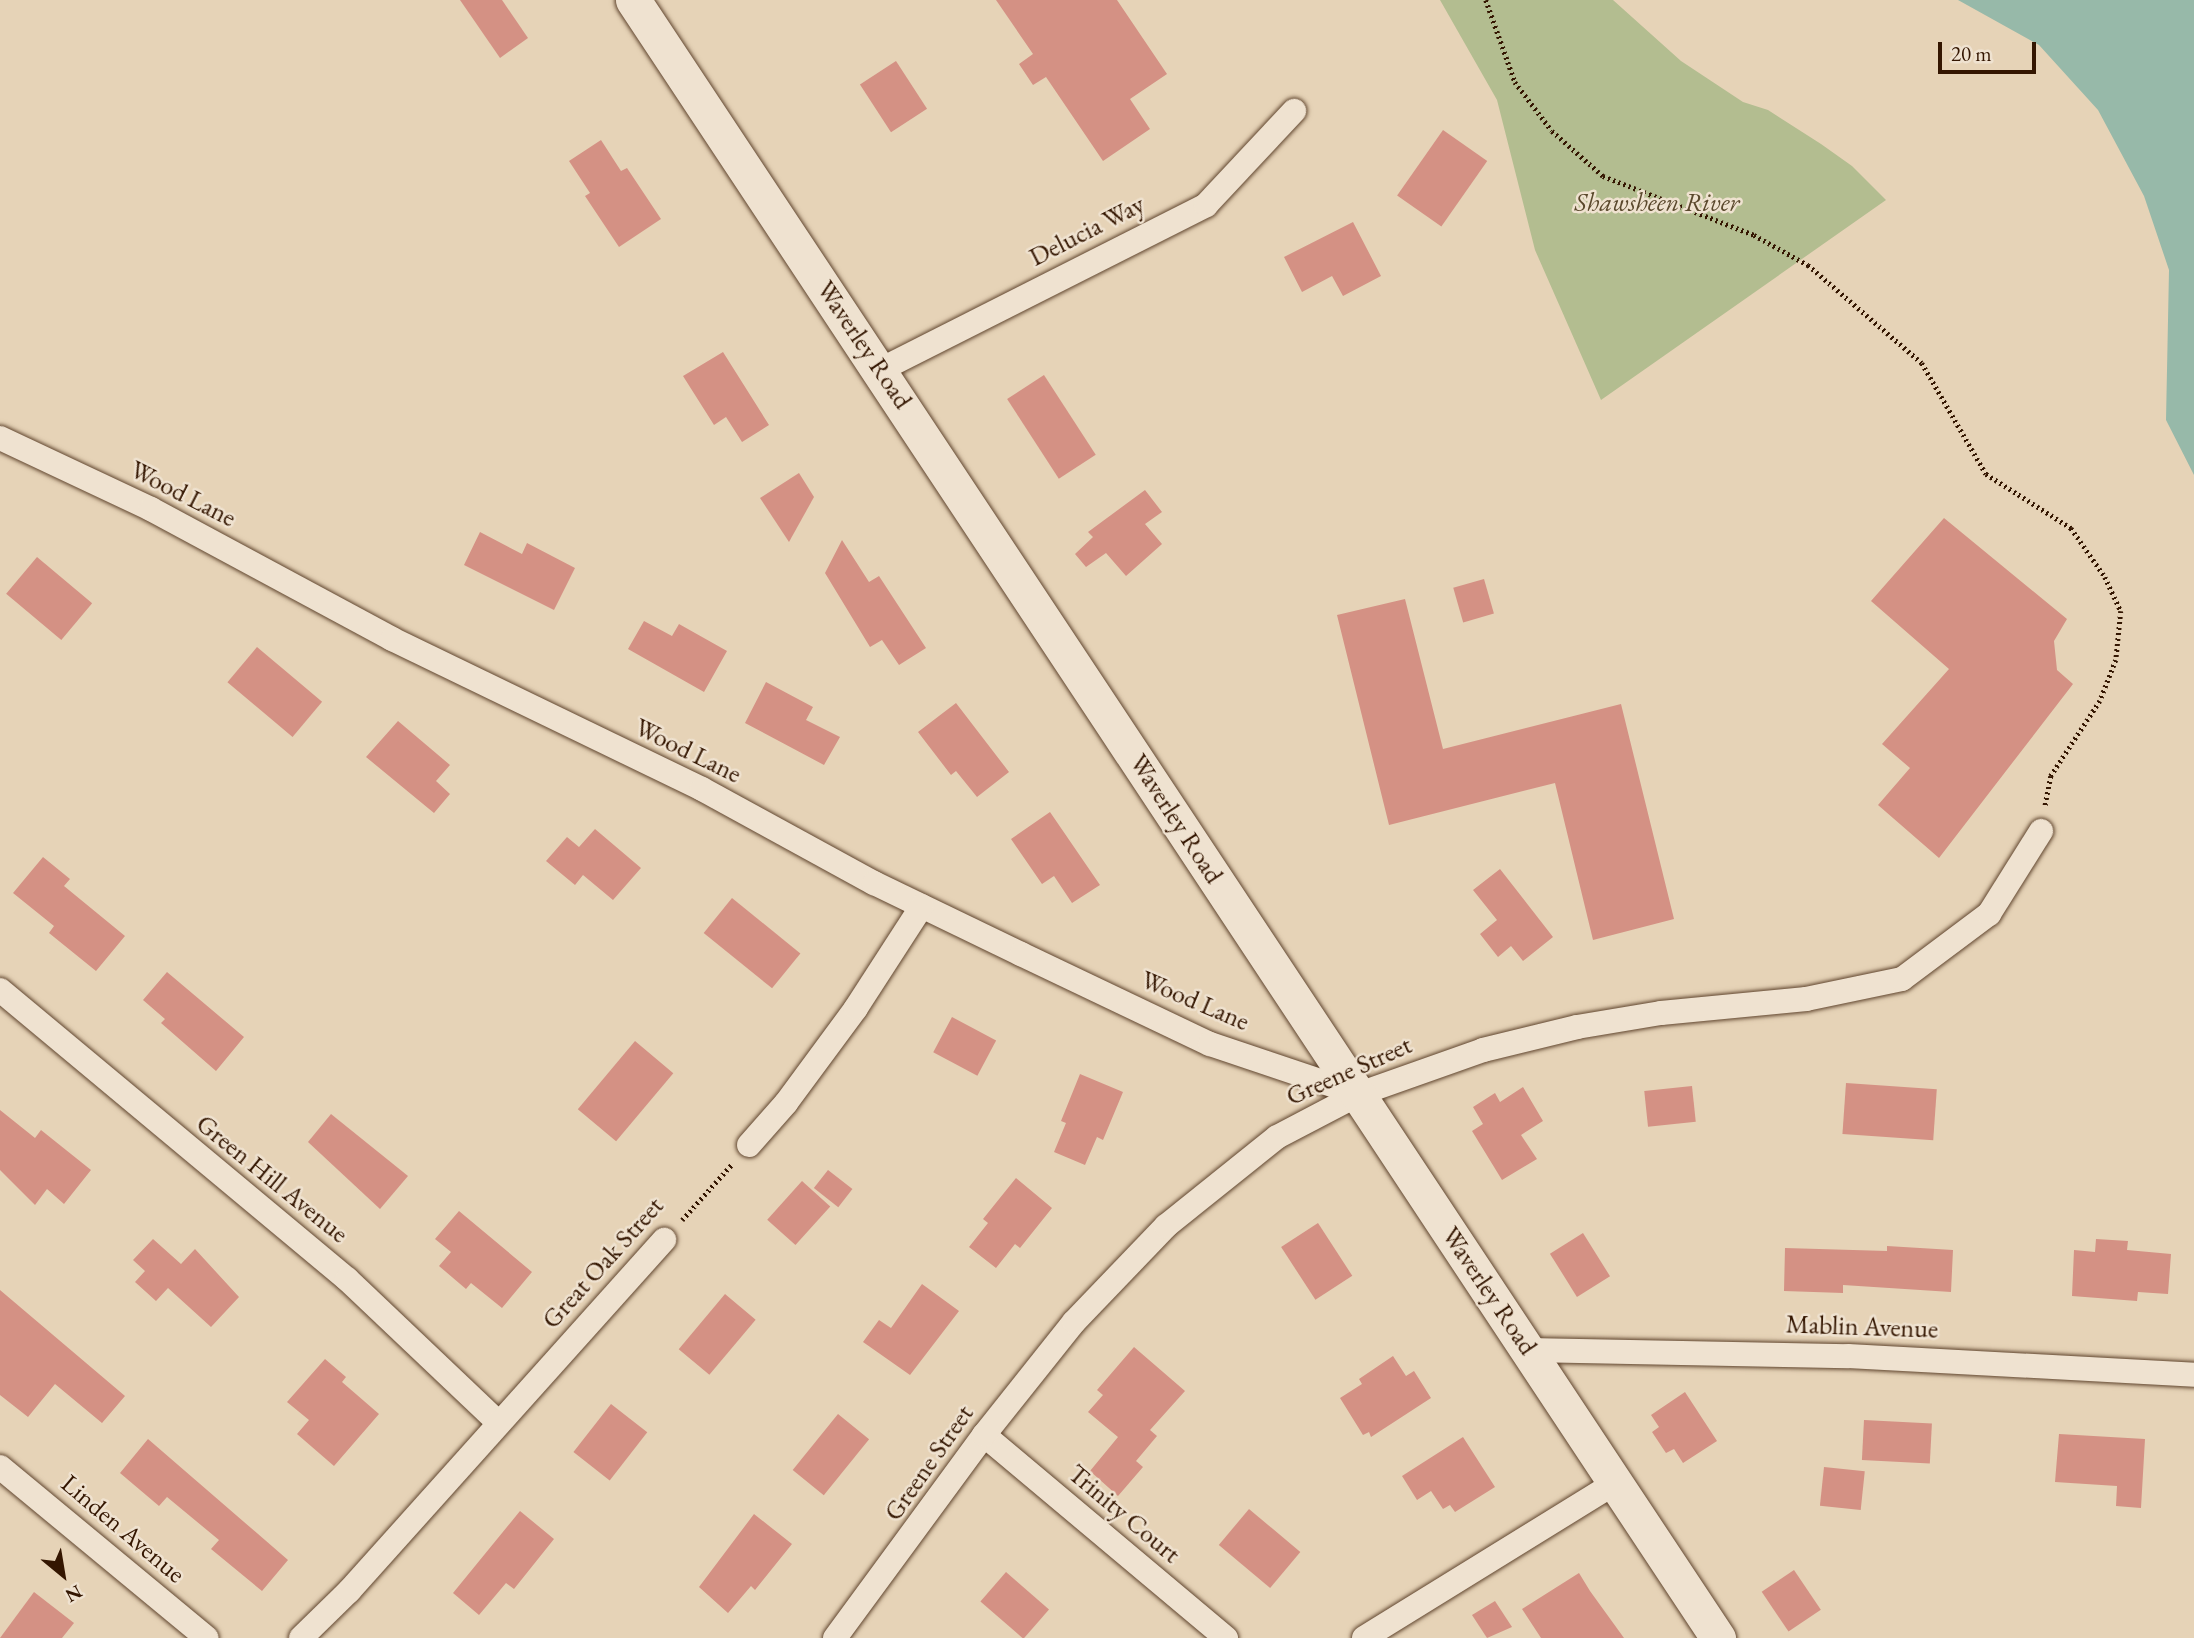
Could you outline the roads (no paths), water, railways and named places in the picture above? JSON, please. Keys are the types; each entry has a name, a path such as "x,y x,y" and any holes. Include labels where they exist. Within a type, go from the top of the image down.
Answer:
{"main road":[{"name":"Waverley Road","path":"633,0 1718,1638"}],"street":[{"name":"Delucia Way","path":"880,370 1206,205 1294,111"},
{"name":"Wood Lane","path":"0,438 151,509 391,639 702,789 922,906 1210,1044 1359,1094"},
{"name":"Greene Street","path":"835,1638 984,1435 1074,1322 1166,1226 1278,1137 1359,1094 1472,1052 1577,1027 1661,1013 1806,999 1902,979 1989,914 2041,831"},
{"path":"749,1145 786,1103 856,1008 922,906"},
{"name":"Green Hill Avenue","path":"0,990 347,1279 499,1423"},
{"name":"Great Oak Street","path":"301,1638 664,1240"},
{"name":"Mablin Avenue","path":"1528,1350 1848,1356 2194,1375"},
{"name":"Trinity Court","path":"984,1435 1226,1638"},
{"name":"Linden Avenue","path":"0,1467 207,1638"},
{"path":"1364,1638 1617,1482"}],"park label":[{"name":"Shawsheen River","path":"1657,203"}]}
